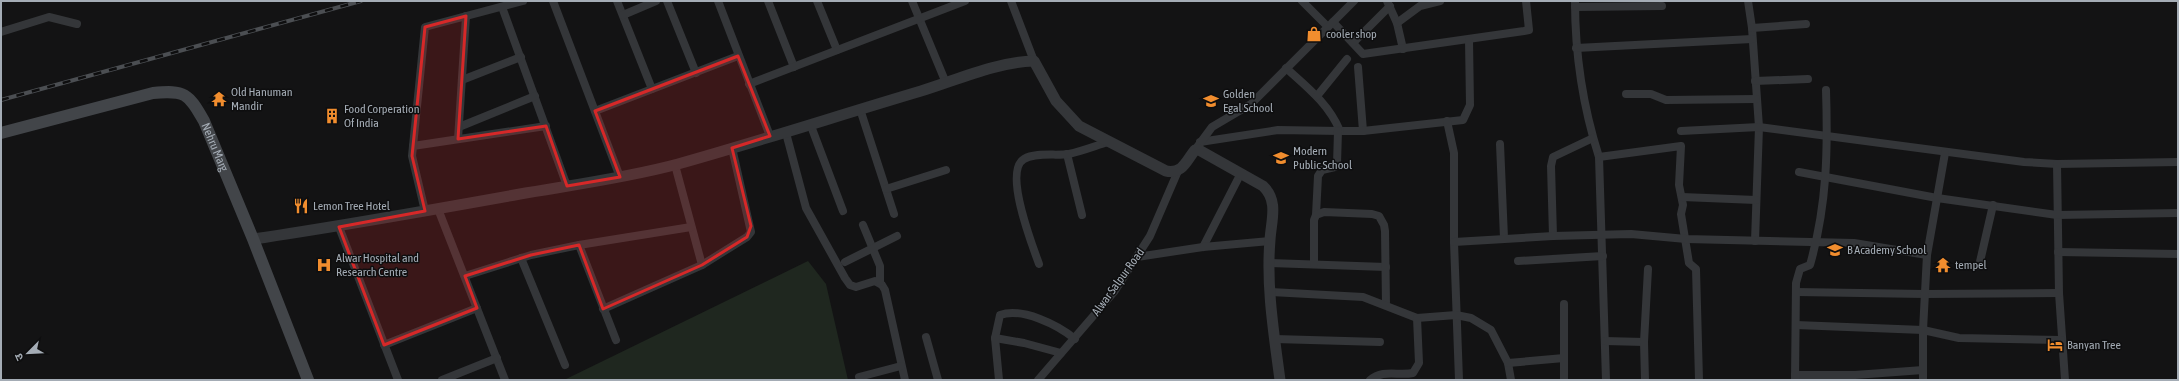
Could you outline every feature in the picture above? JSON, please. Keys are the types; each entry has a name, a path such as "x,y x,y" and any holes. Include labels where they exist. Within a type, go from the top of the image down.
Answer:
{"main road":[{"name":"Nehru Marg","path":"1,133 153,93 172,91 183,93 194,104 204,121 253,239 308,380"}],"street":[{"path":"425,211 412,156 425,27 524,1"},
{"path":"553,1 620,177"},
{"path":"617,1 652,89"},
{"path":"623,14 656,1"},
{"path":"667,1 696,73"},
{"path":"718,1 770,136"},
{"path":"768,1 794,67"},
{"path":"817,1 837,50"},
{"path":"912,1 946,83"},
{"path":"749,84 965,1"},
{"path":"1011,1 1034,61 1062,109 1079,126 1160,169 1172,172 1182,169 1212,127 1251,104 1354,1"},
{"path":"1302,1 1353,43 1363,54 1469,40 1529,30 1526,1"},
{"path":"1397,23 1420,6 1440,1"},
{"path":"1748,1 1752,28 1759,127 1755,241"},
{"path":"1353,43 1388,4 1397,23 1403,48"},
{"path":"1606,380 1599,157 1593,138 1576,48 1575,4 1641,4 1662,6"},
{"path":"502,7 567,186"},
{"path":"458,139 466,16"},
{"path":"1,32 49,17 77,24"},
{"path":"1752,28 1806,24"},
{"path":"1576,48 1752,39"},
{"path":"1198,146 1278,130 1363,131 1463,120 1470,105 1469,40"},
{"path":"595,111 738,56"},
{"path":"462,80 521,57"},
{"path":"1317,96 1347,59"},
{"path":"253,239 338,227 620,177 676,165 770,136 811,126 860,109 997,67 1022,61 1034,61"},
{"path":"1358,67 1363,131"},
{"path":"1286,68 1317,96 1332,113 1339,131 1338,164 1335,167 1322,170 1318,176 1316,215 1314,220 1314,264"},
{"path":"1755,81 1808,79"},
{"path":"1826,90 1828,135 1827,177 1817,240 1810,265 1800,270 1796,292 1795,378 1923,370"},
{"path":"1626,94 1651,94 1666,100 1756,99"},
{"path":"459,127 535,96"},
{"path":"860,109 894,214"},
{"path":"1447,122 1454,153 1454,242 1458,380"},
{"path":"413,146 546,126"},
{"path":"811,126 842,211"},
{"path":"1681,131 1759,127 1828,135 1945,153 2024,162 2057,164 2178,162"},
{"path":"786,133 806,208 845,278 850,285 856,287 875,281 880,282"},
{"path":"1553,236 1551,166 1553,157 1593,138"},
{"path":"1039,264 1020,207 1018,193 1019,164 1023,159 1031,157 1067,154 1108,142"},
{"path":"1500,144 1504,238"},
{"path":"1198,146 1199,150 1240,175 1263,186 1272,199 1269,263 1280,380"},
{"path":"1599,157 1681,146 1679,185 1683,205 1681,214 1689,262 1696,269 1699,380"},
{"path":"603,309 702,265 747,237 751,232 732,148"},
{"path":"1923,380 1923,330 1927,255 1945,153"},
{"path":"1067,154 1082,215"},
{"path":"2057,164 2059,293 2061,340 2065,380"},
{"path":"676,165 702,265"},
{"path":"886,189 946,170"},
{"name":"Alwar Salpur Road","path":"1038,380 1075,339 1114,292 1150,236 1178,171"},
{"path":"1798,172 1937,198 2057,215 2178,213"},
{"path":"1203,247 1240,175"},
{"path":"1682,197 1756,200"},
{"path":"1979,266 1993,205"},
{"path":"438,209 505,380"},
{"path":"1316,215 1324,212 1372,214 1379,216 1384,225 1386,305"},
{"path":"863,225 880,266 880,282 885,290 905,380"},
{"path":"338,227 398,380"},
{"path":"465,276 521,258 579,245 691,227"},
{"path":"1454,242 1504,238 1631,234 1686,239 1755,241 1817,240 1854,243 1927,255"},
{"path":"845,262 897,236"},
{"path":"1137,257 1203,247 1270,240"},
{"path":"579,245 616,340"},
{"path":"2058,252 2178,254"},
{"path":"1518,261 1603,256"},
{"path":"521,258 565,365"},
{"path":"1269,263 1386,266"},
{"path":"1645,380 1644,342 1648,269"},
{"path":"1271,292 1363,297 1417,318 1456,315 1471,318 1491,330 1508,363 1511,380"},
{"path":"1796,292 1925,294 2059,293"},
{"path":"1564,304 1564,380"},
{"path":"384,345 477,308"},
{"path":"999,380 995,338 1000,315 1006,313 1050,323 1075,339"},
{"path":"1370,380 1375,376 1386,373 1413,377 1419,363 1417,318"},
{"path":"1796,325 1923,330 1959,338 2061,340"},
{"path":"926,337 938,380"},
{"path":"995,338 1024,343 1061,353"},
{"path":"1275,339 1380,342"},
{"path":"1605,342 1644,342"},
{"path":"442,380 497,358"},
{"path":"1508,363 1564,358"},
{"path":"859,377 902,366"}],"highlighted area":[{"path":"466,16 458,139 546,126 567,186 620,177 595,111 738,56 770,136 732,148 751,226 747,237 702,265 603,309 579,245 531,255 465,276 477,308 384,345 339,227 425,211 412,156 425,27"}],"shaded area":[{"path":"808,261 826,284 848,380 564,380"}],"railway":[{"path":"1,100 361,1"}],"place":[{"name":"cooler shop","path":"1314,34"},
{"name":"Old Hanuman Mandir","path":"219,99"},
{"name":"Golden Egal School","path":"1211,101"},
{"name":"Food Corperation Of India","path":"332,116"},
{"name":"Modern Public School","path":"1281,158"},
{"name":"Lemon Tree Hotel","path":"301,206"},
{"name":"B Academy School","path":"1835,250"},
{"name":"Alwar Hospital and Research Centre","path":"324,265"},
{"name":"tempel","path":"1943,265"},
{"name":"Banyan Tree","path":"2055,345"}]}
